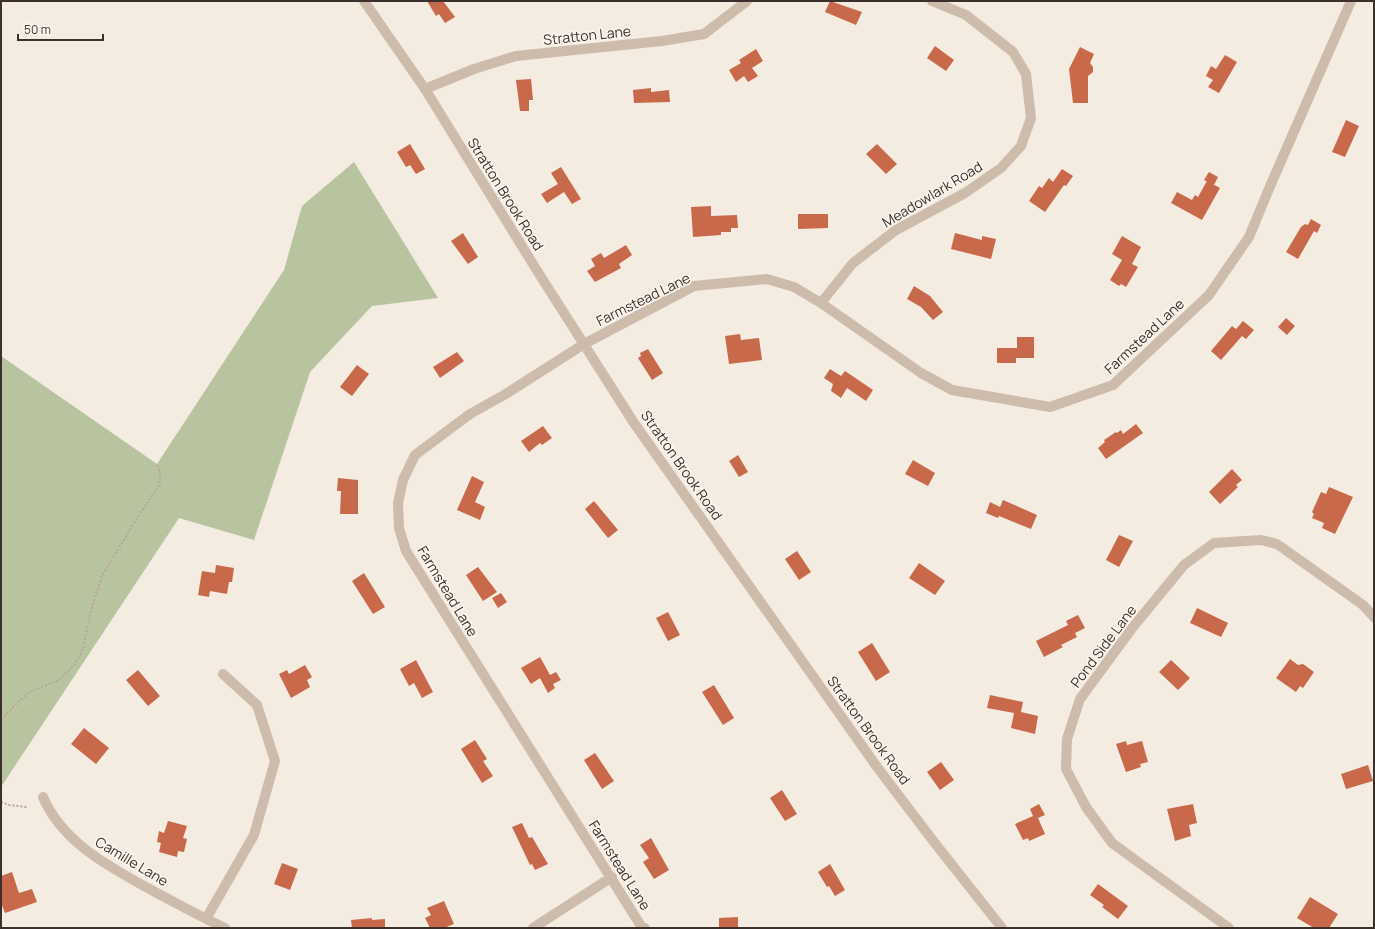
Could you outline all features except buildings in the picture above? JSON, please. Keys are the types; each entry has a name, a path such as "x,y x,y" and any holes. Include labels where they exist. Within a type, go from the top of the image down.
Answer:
{"street":[{"name":"Stratton Brook Road","path":"364,1 425,89 634,423 877,767 1002,928"},
{"name":"Stratton Lane","path":"425,89 474,69 516,56 662,41 704,34 747,1"},
{"name":"Meadowlark Road","path":"821,303 853,263 883,239 896,230 965,193 1001,168 1021,146 1031,118 1026,74 1013,52 966,16 932,1"},
{"name":"Farmstead Lane","path":"645,928 641,926 406,551 399,528 398,510 402,480 416,455 470,414 504,395 584,344 694,286 767,279 794,287 821,303 921,373 952,390 1050,407 1113,385 1209,295 1249,237 1270,184 1351,1"},
{"name":"Pond Side Lane","path":"1229,928 1112,843 1086,807 1066,769 1067,740 1080,699 1133,627 1184,565 1214,543 1261,540 1277,544 1363,606 1374,617"},
{"path":"206,919 254,835 275,761 257,705 223,674"},
{"name":"Camille Lane","path":"43,797 55,820 64,831 92,855 118,872 225,928"},
{"path":"533,928 612,878"}],"path":[{"path":"1,719 29,692 60,680 75,664 84,649 91,610 102,576 137,518 160,484 160,472 157,464"},
{"path":"1,802 9,805 27,807"}],"green space":[{"path":"354,162 438,298 372,306 310,372 254,540 179,518 1,787 1,356 157,464 284,270 302,206"}]}
